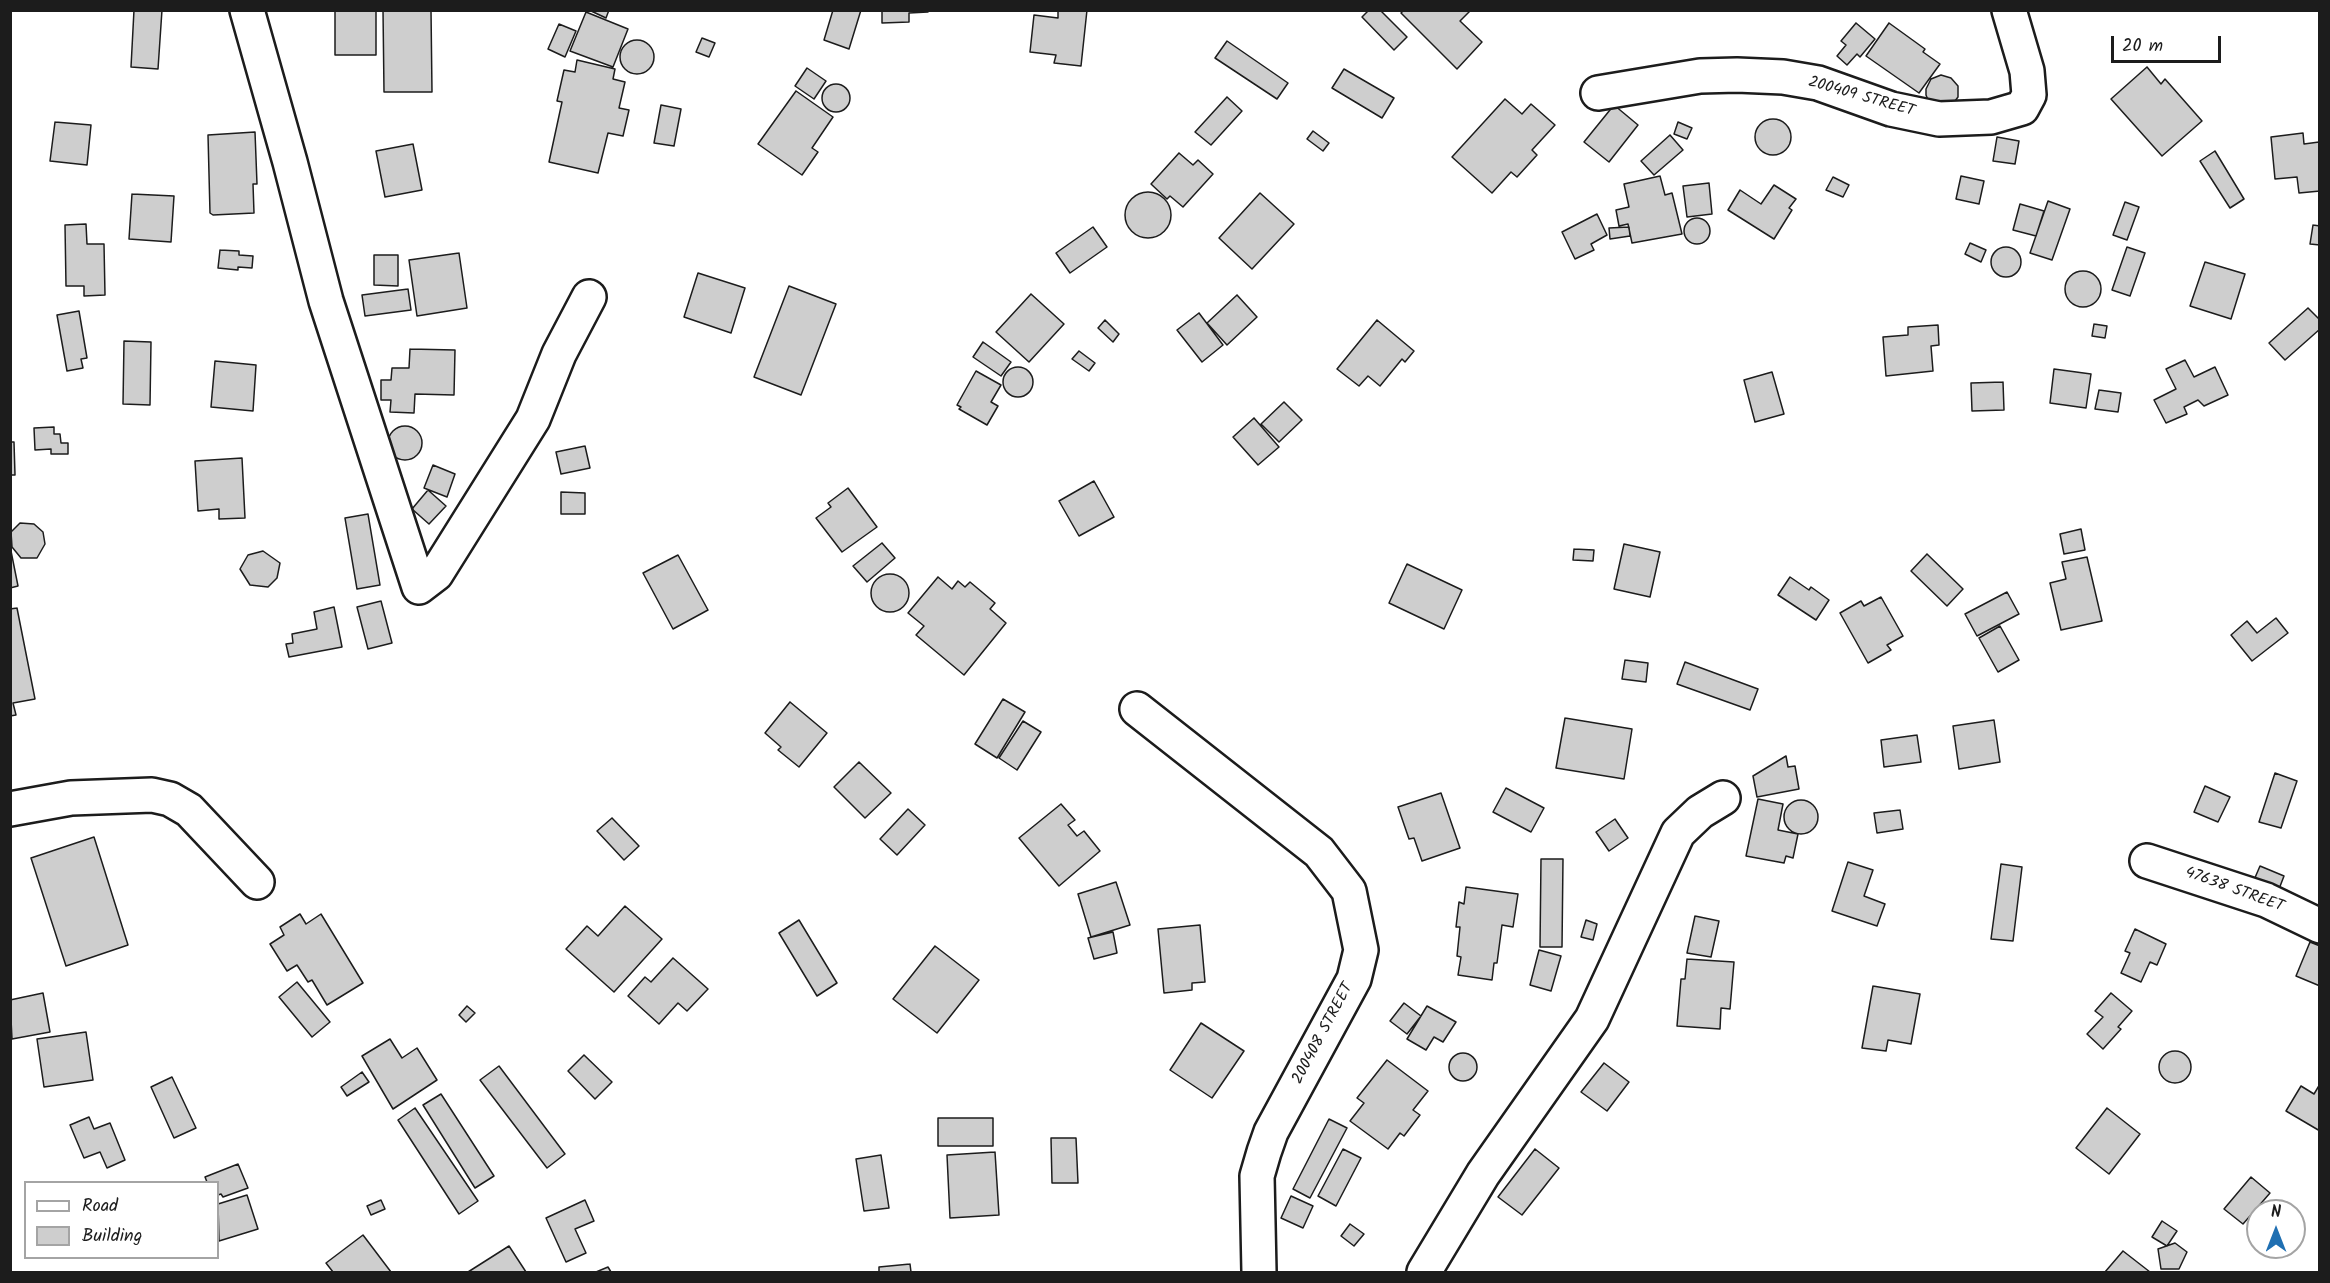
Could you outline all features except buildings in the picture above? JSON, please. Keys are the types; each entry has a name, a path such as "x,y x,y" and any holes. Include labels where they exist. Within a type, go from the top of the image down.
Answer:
{"street":[{"path":"247,10 326,301 419,587 436,573 533,418 559,354 589,297"},
{"name":"200409 STREET","path":"1598,93 1700,76 1784,77 1818,83 1891,109 1939,119 1991,117 2022,108 2029,94 2027,71 2009,10"},
{"name":"200408 STREET","path":"1137,709 1319,852 1336,871 1349,891 1361,950 1354,979 1271,1132 1263,1152 1257,1176 1259,1272"},
{"path":"10,809 70,798 152,795 170,799 189,810 257,882"},
{"path":"1424,1272 1483,1174 1592,1019 1678,833 1700,812 1723,798"},
{"name":"47638 STREET","path":"2147,861 2266,900 2319,926"}]}
